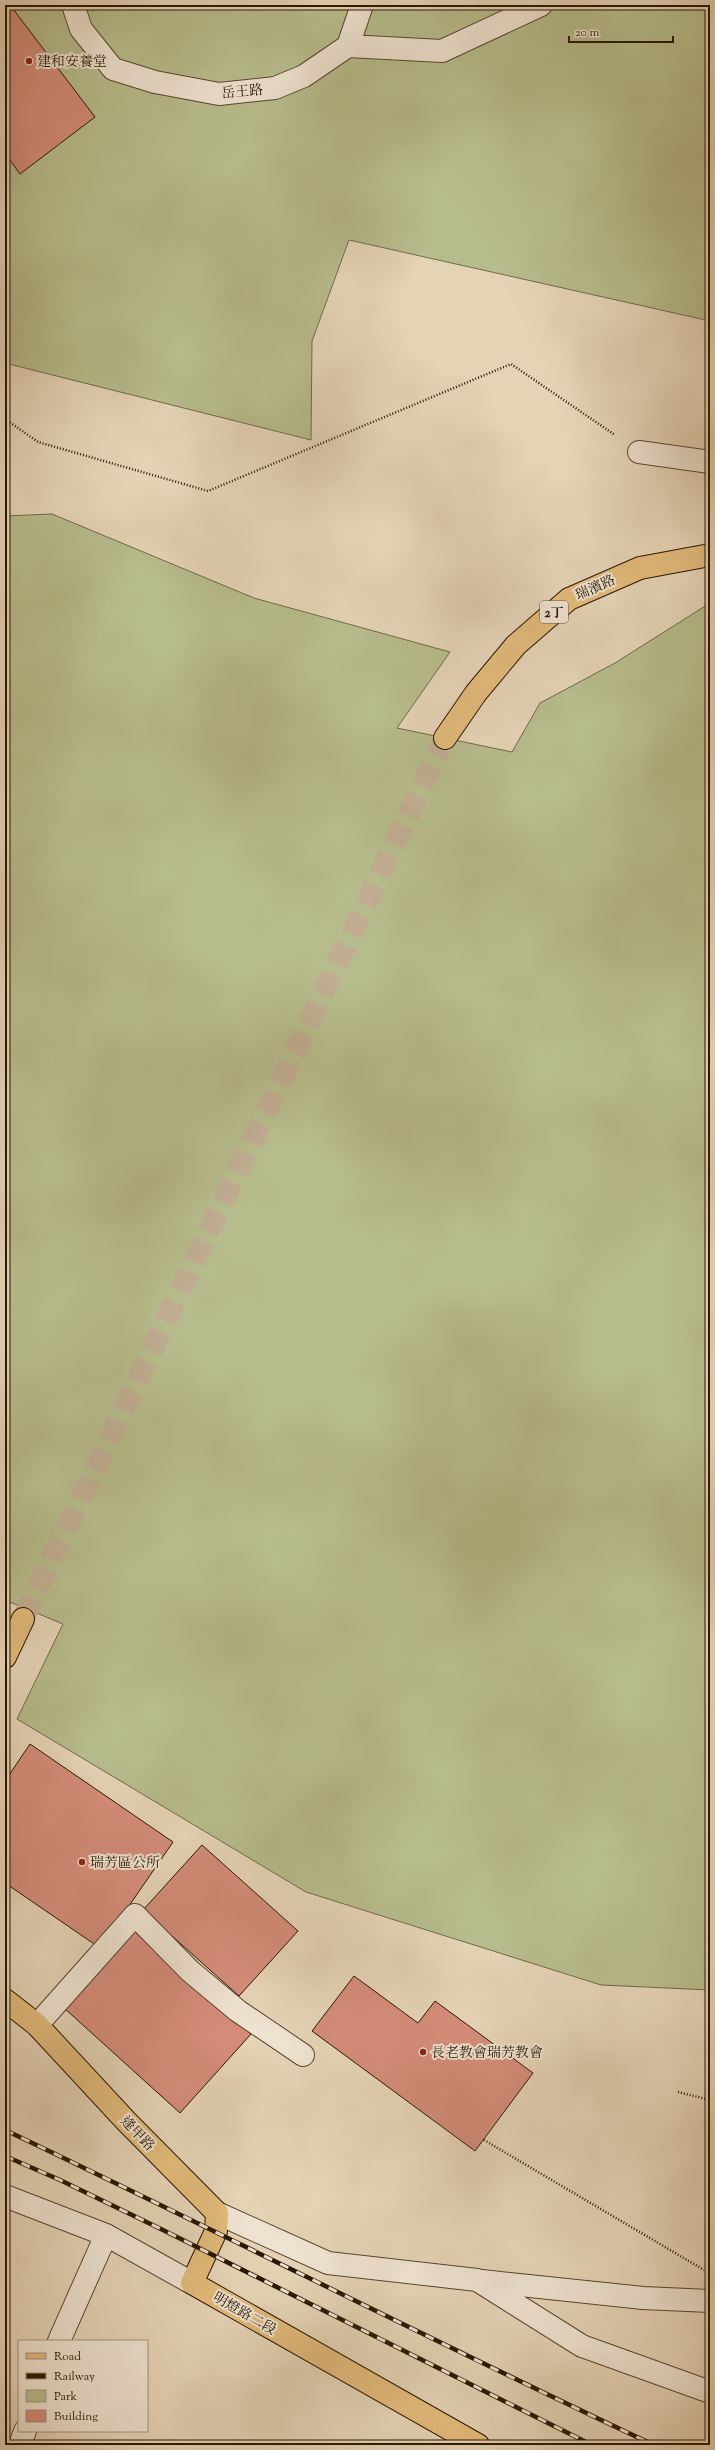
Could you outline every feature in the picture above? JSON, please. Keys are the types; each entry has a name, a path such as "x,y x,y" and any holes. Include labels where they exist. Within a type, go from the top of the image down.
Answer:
{"main road":[{"name":"瑞濱路","path":"445,738 476,693 516,645 569,599 640,568 710,555"},
{"path":"5,1657 23,1619"},
{"name":"逢甲路","path":"5,2000 37,2025 126,2121 217,2213"},
{"path":"192,2283 216,2231 217,2213"},
{"name":"明燈路二段","path":"192,2283 478,2445"}],"street":[{"name":"岳王路","path":"73,5 81,29 113,70 155,82 219,94 275,88 304,76 348,46"},
{"path":"362,5 348,46 442,51 541,5"},
{"path":"639,452 710,462"},
{"path":"37,2025 135,1915 190,1971 238,2011 303,2055"},
{"name":"明燈路二段","path":"5,2196 106,2235 192,2283"},
{"path":"217,2213 328,2263 643,2298 710,2301"},
{"path":"59,2340 106,2235"},
{"path":"476,2280 582,2346 710,2392"},
{"path":"20,2445 25,2432"}],"path":[{"path":"5,419 38,442 208,491 511,364 639,452"},
{"path":"678,2092 710,2100"},
{"path":"484,2140 710,2273"}],"green space":[{"path":"5,5 710,5 710,321 349,240 312,341 311,440 5,363"},
{"path":"52,514 254,598 450,652 397,728 512,752 540,703 615,663 710,603 710,1990 601,1985 306,1892 17,1719 63,1624 5,1600 5,516"}],"building":[{"name":"建和安養堂","path":"5,5 10,5 95,117 20,174 5,153"},
{"name":"瑞芳區公所","path":"30,1744 173,1842 100,1948 5,1883 5,1781"},
{"path":"202,1845 298,1931 239,1996 143,1910"},
{"path":"134,1929 251,2034 180,2113 63,2007"},
{"name":"長老教會瑞芳教會","path":"354,1976 418,2023 435,2001 533,2073 475,2151 312,2031"}],"tunnel":[{"path":"23,1619 445,738"}],"railway":[{"path":"5,2130 654,2445"},
{"path":"5,2156 60,2180 163,2230 592,2445"}],"place":[{"name":"建和安養堂","path":"29,61"},
{"name":"瑞芳區公所","path":"82,1862"},
{"name":"長老教會瑞芳教會","path":"423,2052"}]}
